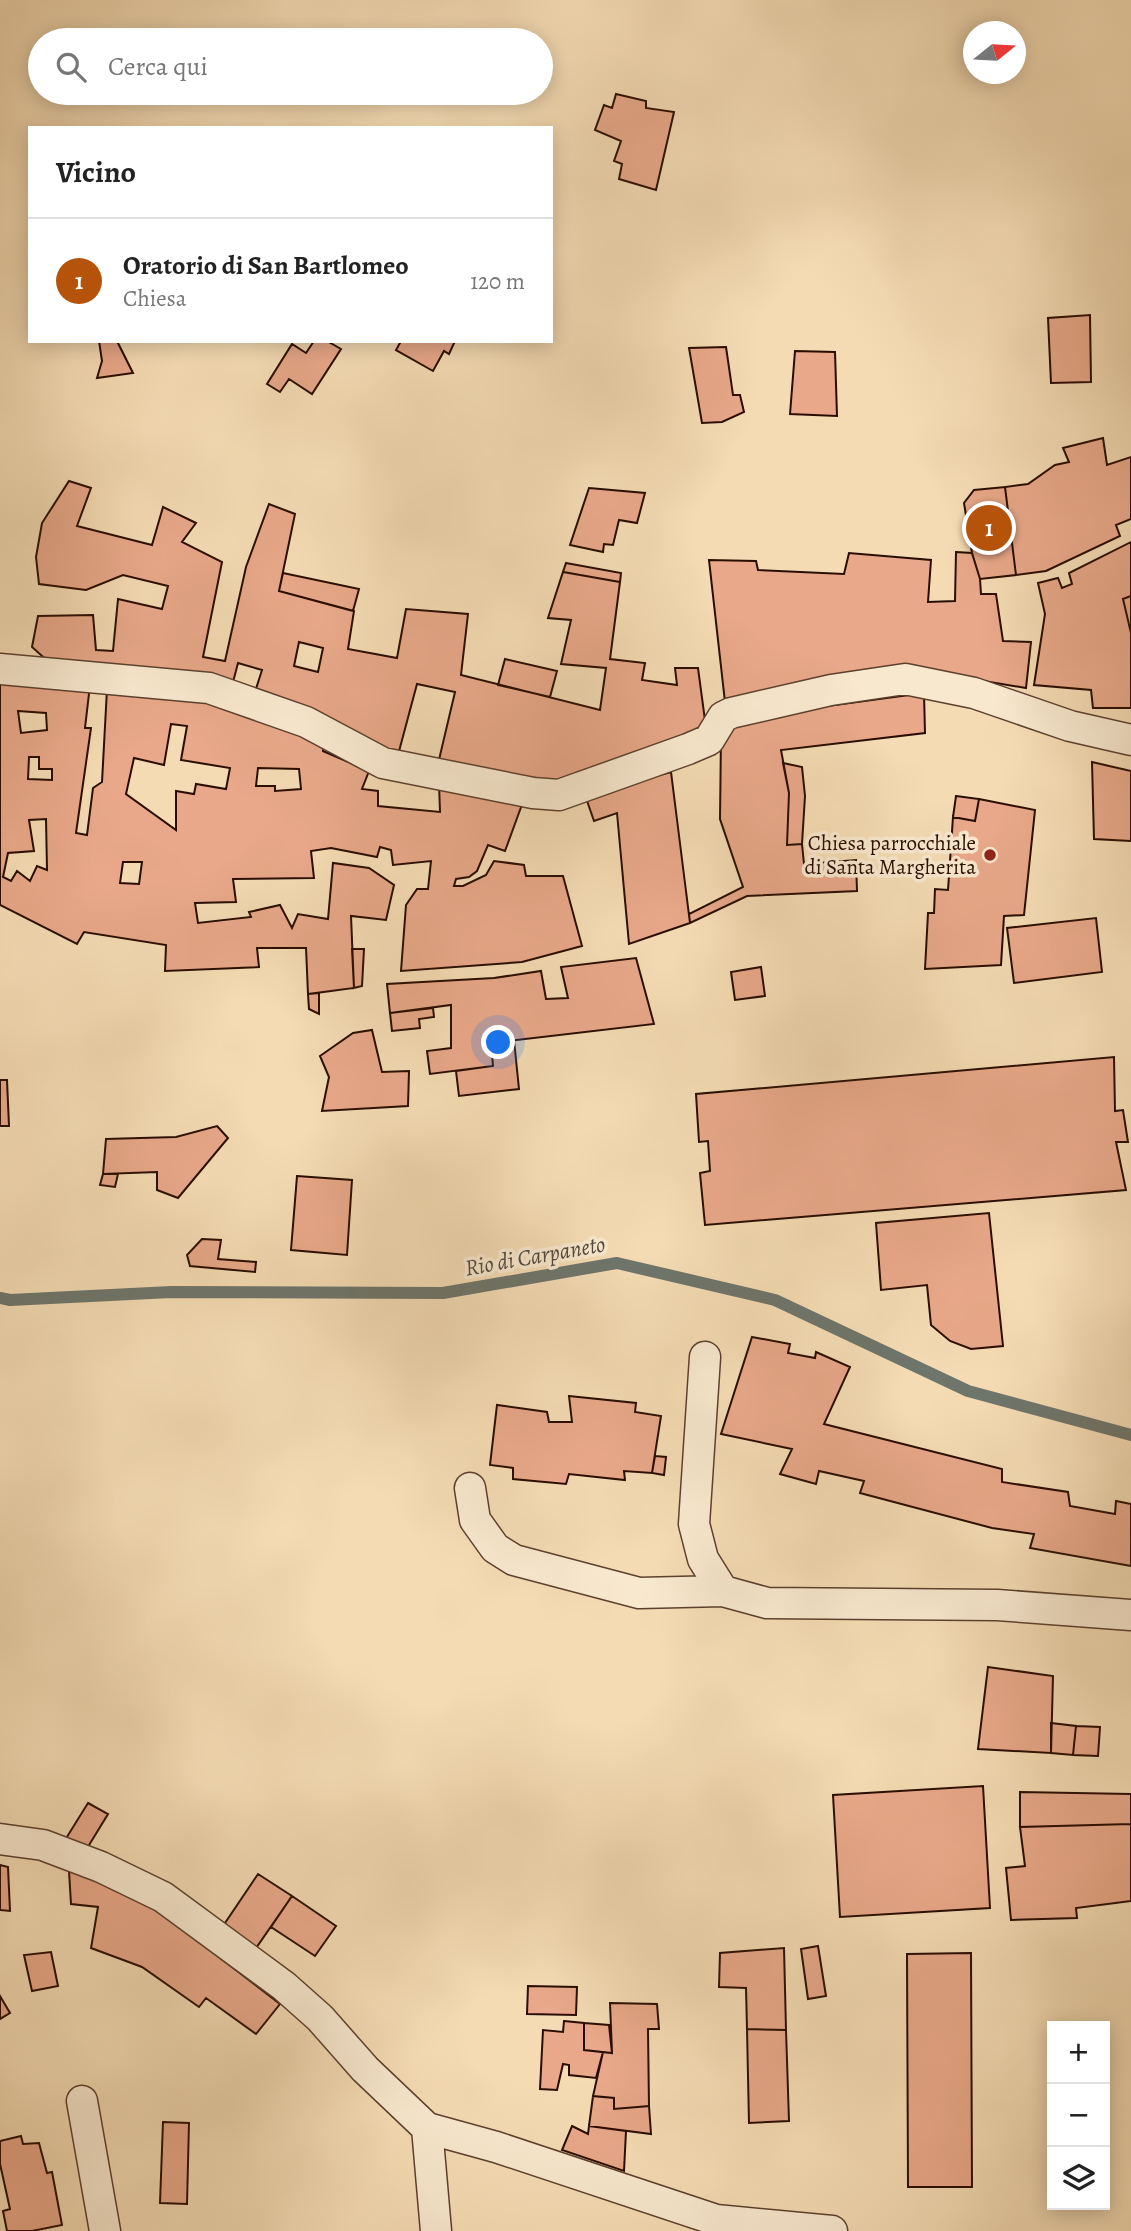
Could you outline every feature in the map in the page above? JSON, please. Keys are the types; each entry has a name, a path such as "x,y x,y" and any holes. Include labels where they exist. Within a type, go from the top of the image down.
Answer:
{"street":[{"path":"0,669 209,688 248,699 306,722 383,763 533,793 559,795 709,740 723,717 732,713 831,690 905,679 974,693 1070,726 1131,740"},
{"path":"705,1357 694,1524 703,1559 723,1591"},
{"path":"470,1488 475,1520 495,1548 514,1560 639,1593 723,1591 768,1603 997,1605 1131,1615"},
{"path":"0,1839 43,1845 101,1867 163,1897 285,1986 320,2018 365,2069 427,2128 496,2147 716,2220 832,2231"},
{"path":"82,2101 105,2231"},
{"path":"427,2128 436,2231"}],"building":[{"path":"616,94 646,101 646,108 674,112 656,190 619,179 622,164 614,161 621,141 595,130 604,105 612,108"},
{"path":"1090,315 1091,382 1051,383 1048,318"},
{"path":"99,343 118,343 133,373 97,378 102,361"},
{"path":"313,343 330,343 341,349 312,394 289,379 280,392 267,384 292,344 306,353"},
{"path":"400,343 454,343 449,354 444,351 433,371 396,350"},
{"path":"726,347 733,395 740,395 744,412 722,422 702,423 689,348"},
{"path":"795,351 835,352 837,416 790,414"},
{"path":"1103,438 1107,465 1131,457 1131,519 1116,525 1120,536 1046,571 1016,575 1005,487 1028,484 1055,465 1069,462 1063,448"},
{"path":"69,481 91,488 77,526 152,545 163,507 196,523 182,542 222,562 203,657 225,661 246,567 269,504 295,514 279,591 354,611 348,649 397,658 406,609 468,614 461,675 600,710 606,668 561,664 571,620 548,618 563,572 620,582 610,659 645,663 642,680 677,685 675,668 698,668 707,735 552,785 438,764 455,692 417,684 398,755 255,692 262,670 238,663 232,686 52,665 32,647 38,616 93,615 96,650 113,651 118,599 162,609 168,586 123,575 86,590 39,584 36,557 42,523","holes":["299,642 323,648 318,672 294,666"]},
{"path":"1005,487 1016,575 980,579 972,553 964,503 974,490"},
{"path":"589,488 645,493 637,523 619,520 613,545 604,544 603,552 570,545"},
{"path":"1131,542 1131,596 1123,599 1131,633 1131,708 1093,708 1091,690 1034,685 1045,614 1038,583 1058,578 1062,588 1072,584 1069,573"},
{"path":"956,552 972,553 980,579 981,594 996,594 1003,641 1031,642 1026,688 901,667 725,702 709,560 756,561 758,570 844,574 849,553 931,560 928,602 955,601"},
{"path":"566,563 621,573 620,582 563,572"},
{"path":"283,573 359,589 353,611 279,591"},
{"path":"1131,596 1131,633 1123,599"},
{"path":"505,659 557,671 550,697 498,685"},
{"path":"0,682 90,685 85,728 91,728 76,833 87,835 93,788 102,782 107,689 194,694 324,739 323,751 369,771 362,789 378,791 378,806 440,812 439,783 524,799 505,851 488,845 477,871 469,877 456,879 454,886 463,886 486,875 494,861 524,865 526,876 563,876 582,946 522,962 401,971 406,905 417,889 428,889 431,861 393,865 391,850 380,847 377,857 331,848 311,851 314,878 233,879 236,902 195,903 198,923 251,917 249,912 280,905 292,928 298,914 328,919 333,863 369,868 394,885 386,920 351,916 354,988 308,994 306,948 257,948 259,967 165,971 166,945 84,932 77,944 0,905","holes":["18,711 46,713 47,730 21,733","171,724 187,726 181,760 230,768 226,789 196,784 194,794 176,791 176,830 126,794 134,758 164,765","29,757 39,757 39,769 52,769 52,780 28,779","258,768 299,769 301,789 275,791 275,786 256,786","46,819 47,870 37,866 30,881 17,871 11,881 3,877 8,853 34,851 29,820","123,862 142,862 139,884 120,883"]},
{"path":"924,693 925,733 781,750 789,793 787,845 802,844 804,864 856,860 857,891 747,896 690,923 689,914 743,887 720,819 721,736 753,716"},
{"path":"1092,762 1131,771 1131,841 1094,839"},
{"path":"783,763 802,767 805,796 802,844 787,845 789,793"},
{"path":"671,772 690,923 629,944 617,813 594,821 585,795"},
{"path":"956,796 979,799 975,821 953,817"},
{"name":"Chiesa parrocchiale di Santa Margherita","path":"979,799 1035,810 1024,915 1004,916 1001,965 925,969 928,913 934,913 935,889 948,890 953,817 975,821"},
{"path":"1096,918 1102,972 1014,983 1007,928"},
{"path":"352,949 364,949 362,986 354,988"},
{"path":"636,958 654,1024 491,1043 493,1066 430,1074 427,1051 451,1048 451,1005 390,1013 387,984 494,978 541,971 546,999 568,998 561,967"},
{"path":"761,967 765,996 735,1000 731,972"},
{"path":"319,993 319,1014 309,1009 308,994"},
{"path":"433,1008 434,1017 419,1019 420,1028 392,1031 390,1013"},
{"path":"372,1030 382,1072 409,1071 408,1106 322,1111 329,1077 320,1056 353,1033"},
{"path":"514,1040 519,1089 459,1096 456,1071 493,1066 491,1043"},
{"path":"1114,1057 1115,1111 1123,1110 1128,1142 1116,1142 1126,1190 705,1225 700,1173 710,1171 708,1141 699,1142 696,1094"},
{"path":"0,1080 7,1080 9,1126 0,1126"},
{"path":"217,1126 228,1138 178,1198 157,1190 157,1172 103,1174 106,1139 176,1137"},
{"path":"103,1174 118,1174 115,1187 100,1185"},
{"path":"297,1176 352,1180 347,1255 291,1250"},
{"path":"989,1213 1003,1346 971,1349 950,1341 931,1325 927,1285 881,1290 876,1223"},
{"path":"202,1239 221,1240 218,1259 256,1262 255,1272 190,1266 187,1255"},
{"path":"752,1337 790,1344 788,1353 815,1358 816,1352 850,1367 824,1424 1002,1469 1002,1482 1068,1492 1070,1506 1115,1514 1116,1501 1131,1504 1131,1566 1030,1548 1034,1534 992,1528 860,1493 864,1481 819,1471 816,1484 780,1474 792,1449 721,1434"},
{"path":"569,1396 636,1403 635,1412 661,1416 652,1473 624,1471 625,1480 569,1474 566,1484 513,1479 513,1468 490,1465 497,1405 547,1412 549,1422 572,1422"},
{"path":"655,1456 666,1457 664,1475 652,1473"},
{"path":"988,1667 1053,1676 1051,1753 978,1749"},
{"path":"1051,1723 1076,1726 1073,1755 1051,1753"},
{"path":"1076,1726 1100,1727 1098,1756 1073,1755"},
{"path":"983,1786 990,1908 840,1917 833,1795"},
{"path":"1020,1792 1131,1794 1131,1824 1020,1827"},
{"path":"88,1803 108,1814 86,1850 65,1840"},
{"path":"1131,1824 1131,1901 1076,1908 1077,1918 1011,1920 1006,1868 1025,1866 1020,1827"},
{"path":"0,1865 8,1867 10,1911 0,1910"},
{"path":"69,1871 87,1876 154,1907 280,2004 256,2034 206,1998 199,2007 142,1967 91,1948 98,1907 71,1904"},
{"path":"258,1874 292,1896 254,1951 221,1929"},
{"path":"292,1896 336,1926 315,1956 271,1927"},
{"path":"818,1946 826,1996 808,1999 801,1949"},
{"path":"784,1948 786,2030 747,2029 746,1988 719,1987 720,1953"},
{"path":"51,1952 58,1986 32,1991 24,1955"},
{"path":"971,1953 972,2187 908,2187 907,1954"},
{"path":"528,1986 577,1987 576,2015 527,2014"},
{"path":"0,1996 10,2013 0,2019"},
{"path":"610,2003 657,2004 659,2029 648,2029 649,2106 614,2109 614,2098 593,2096 603,2052 612,2053"},
{"path":"564,2021 584,2023 584,2050 603,2052 596,2078 569,2075 569,2065 563,2064 557,2090 540,2089 543,2030 563,2032"},
{"path":"584,2023 609,2025 612,2053 584,2050"},
{"path":"747,2029 786,2030 789,2121 749,2123"},
{"path":"593,2096 614,2098 614,2109 649,2106 651,2134 589,2126"},
{"path":"163,2122 189,2123 187,2204 160,2203"},
{"path":"572,2126 588,2134 589,2126 626,2131 624,2171 562,2150"},
{"path":"21,2136 23,2144 39,2143 47,2173 52,2172 62,2225 32,2231 7,2231 3,2211 10,2209 0,2164 0,2141"}],"waterway":[{"name":"Rio di Carpaneto","path":"0,1298 10,1300 171,1292 443,1293 617,1263 775,1300 968,1391 1131,1435"}],"place":[{"name":"Oratorio di San Bartlomeo","path":"989,528"},
{"name":"Chiesa parrocchiale di Santa Margherita","path":"990,855"}]}
